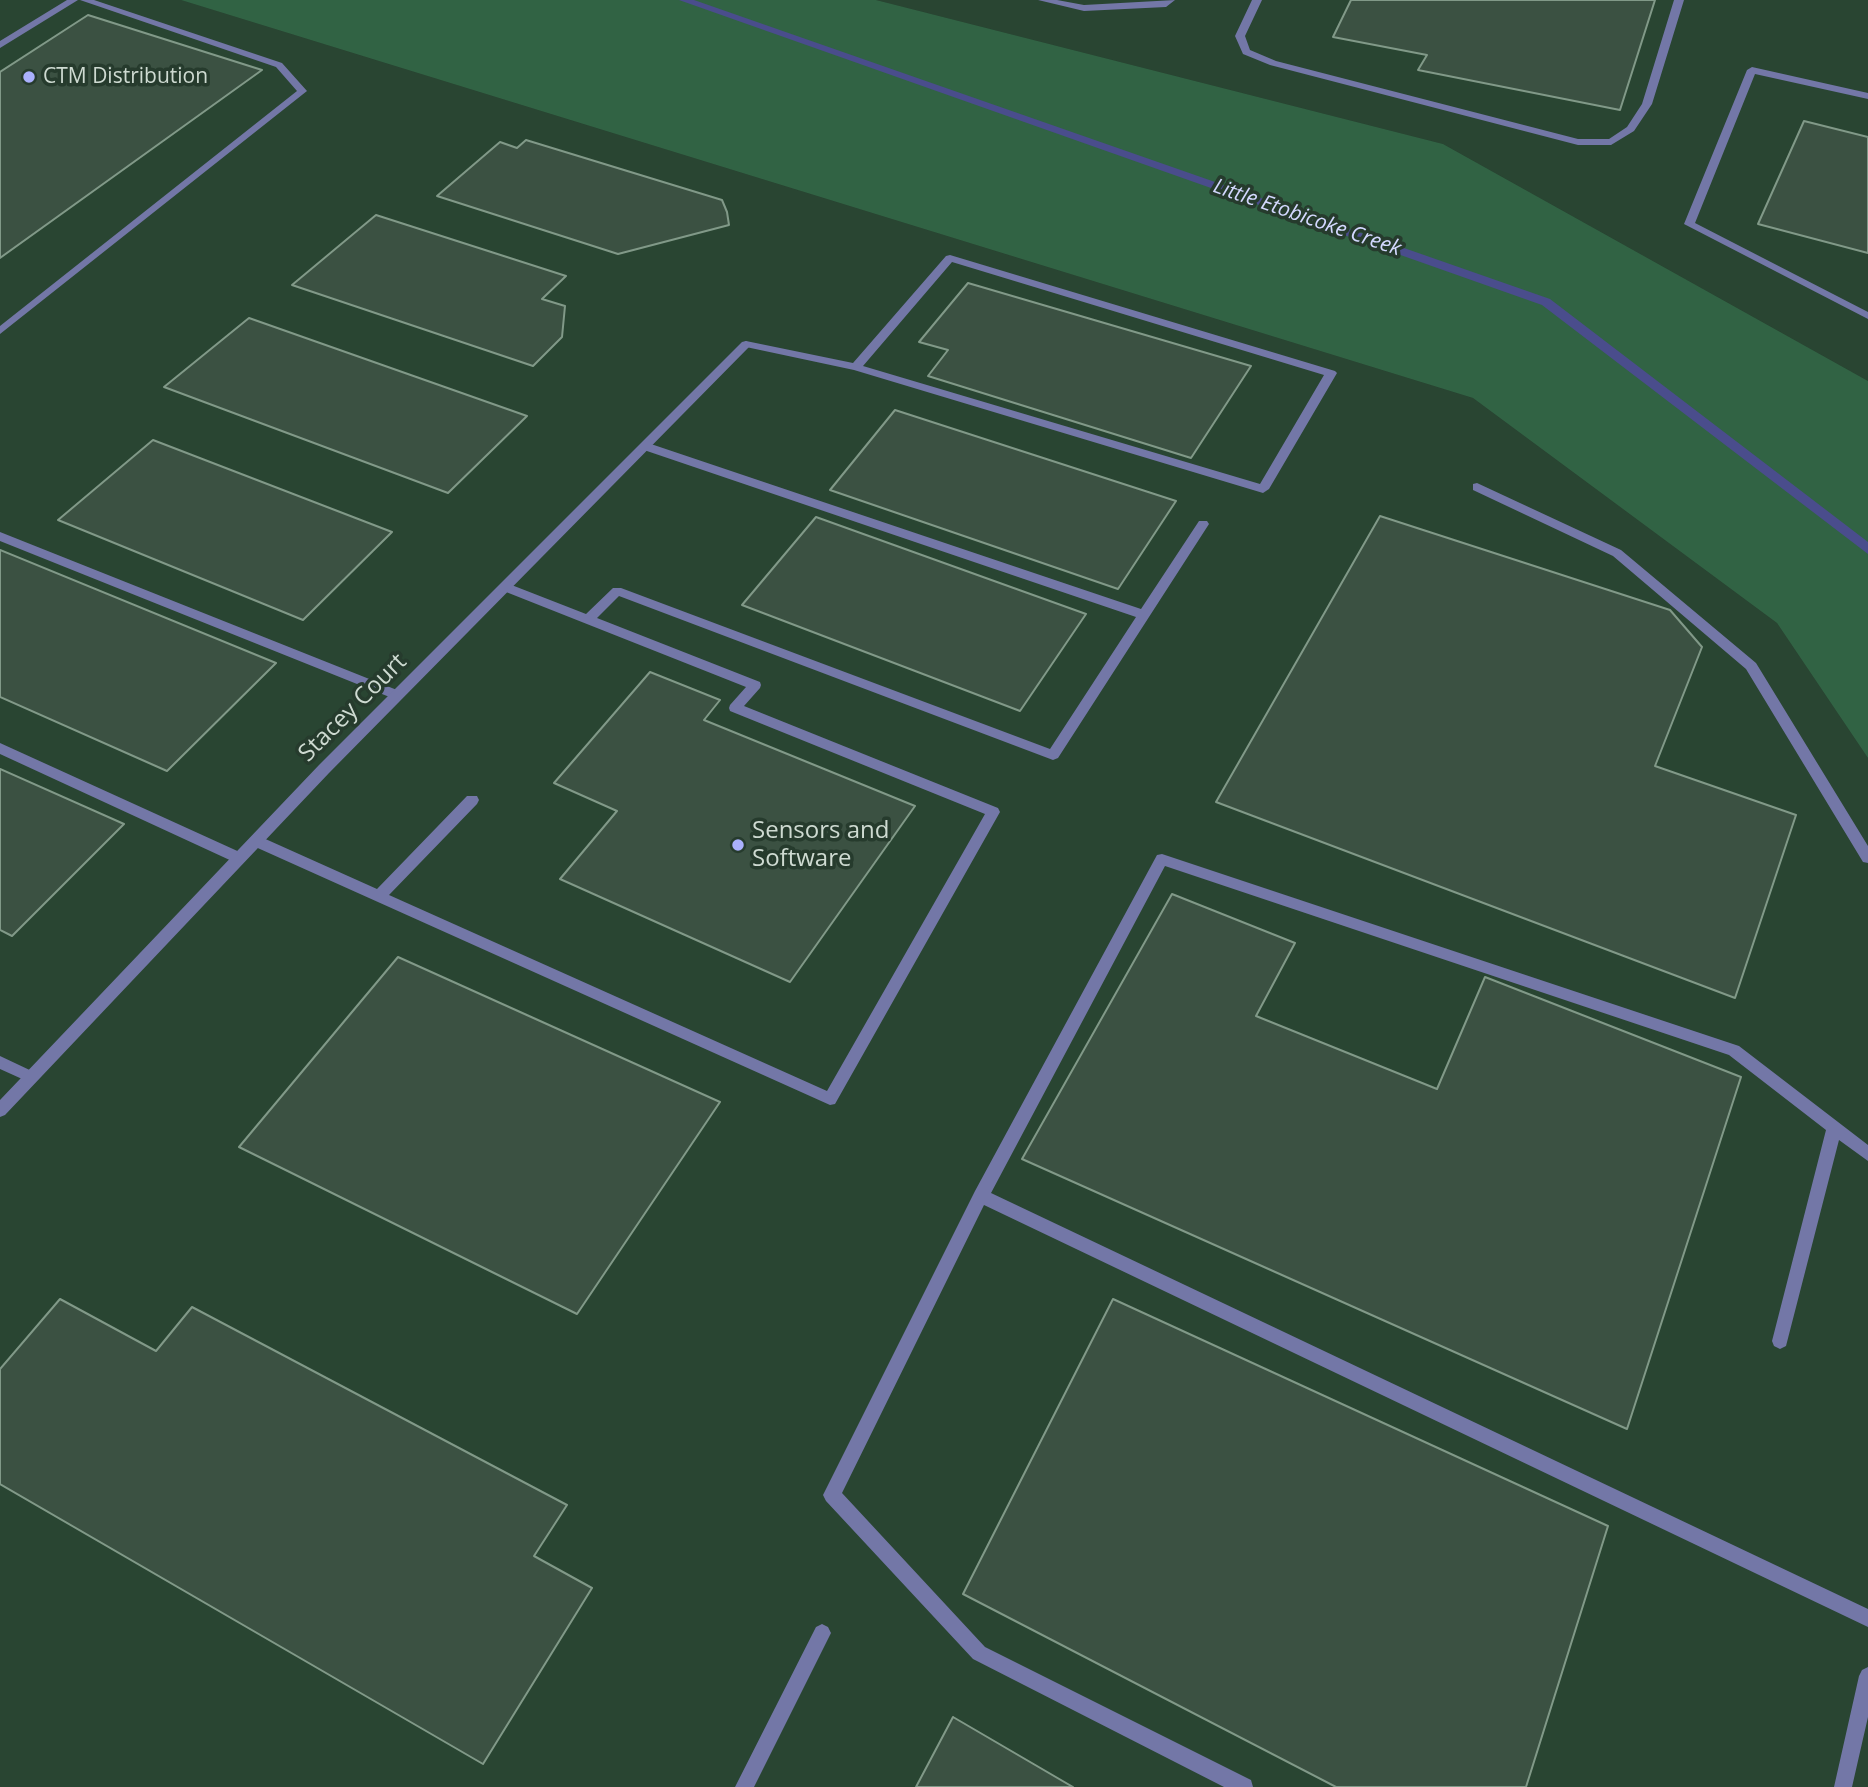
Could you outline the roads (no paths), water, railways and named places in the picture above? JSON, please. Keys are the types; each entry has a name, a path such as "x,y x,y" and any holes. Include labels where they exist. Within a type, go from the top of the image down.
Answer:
{"street":[{"path":"0,45 73,0"},
{"path":"0,331 302,91 279,65 85,0"},
{"path":"1043,0 1084,8 1166,4 1170,0"},
{"path":"1256,0 1240,36 1246,52 1273,63 1578,142 1611,142 1631,129 1647,104 1679,0"},
{"path":"1868,96 1752,70 1689,224 1868,316"},
{"path":"950,258 1331,373 1263,489 856,367 950,258"},
{"name":"Stacey Court","path":"0,1111 397,695 746,344 856,367"},
{"path":"645,446 1144,615"},
{"path":"1477,487 1617,553 1751,666 1868,858"},
{"path":"587,620 617,591 1053,755 1203,524"},
{"path":"0,536 397,695"},
{"path":"256,841 830,1099 993,812 735,708 755,685 505,587"},
{"path":"0,748 239,858"},
{"path":"379,896 472,800"},
{"path":"1244,1787 979,1653 832,1495 981,1196 1162,859 1734,1051 1868,1154"},
{"path":"0,1062 31,1077"},
{"path":"1780,1341 1834,1128"},
{"path":"981,1196 1868,1618"},
{"path":"744,1787 822,1633"},
{"path":"1843,1787 1868,1676"}],"waterway":[{"name":"Little Etobicoke Creek","path":"684,0 1546,302 1868,549"}],"place":[{"name":"CTM Distribution","path":"29,77"},
{"name":"Sensors and Software","path":"738,845"}]}
